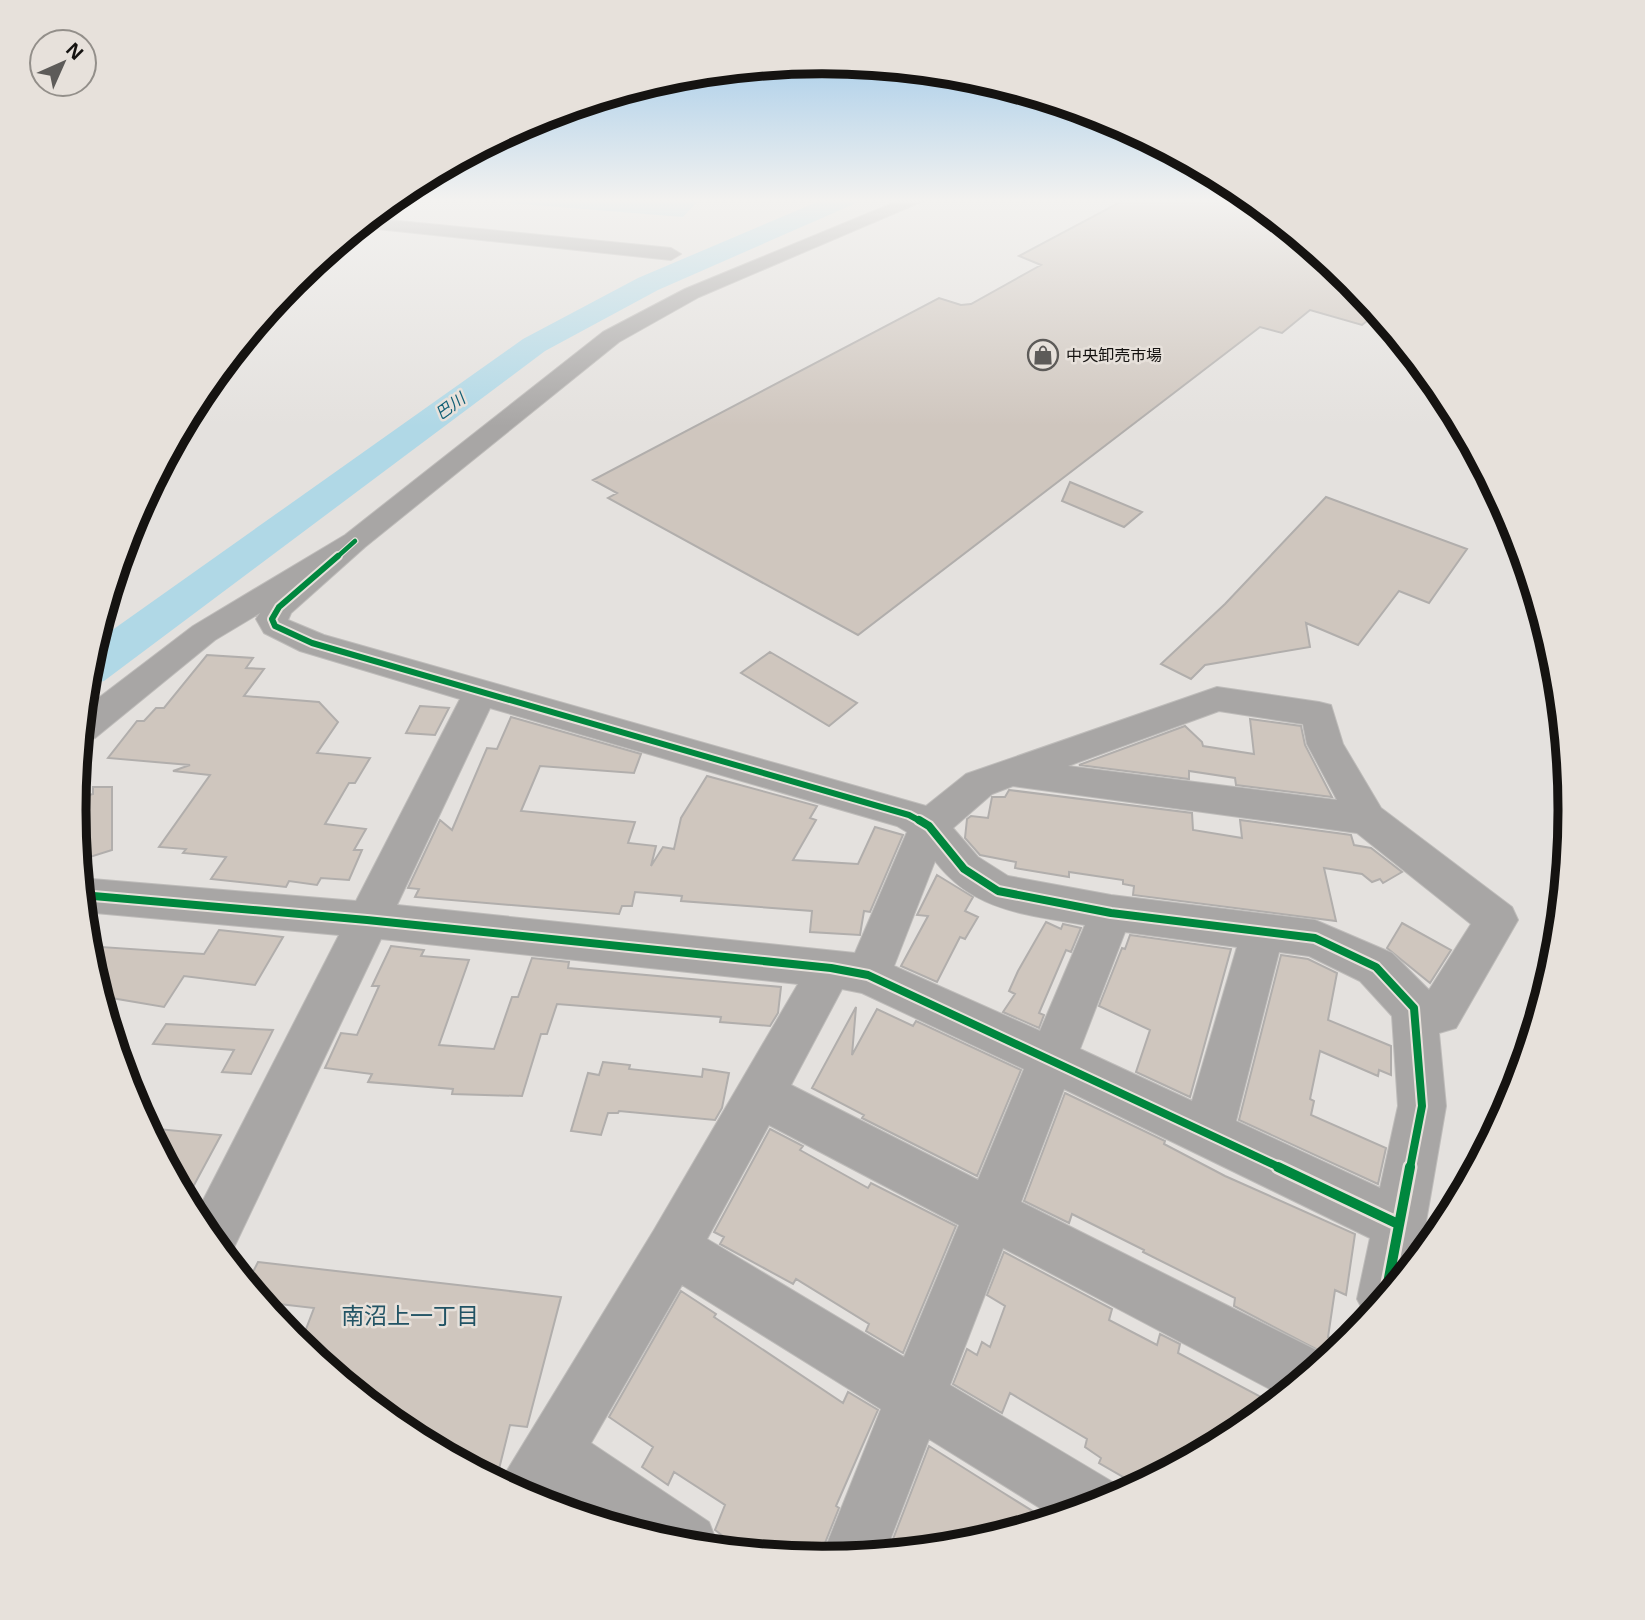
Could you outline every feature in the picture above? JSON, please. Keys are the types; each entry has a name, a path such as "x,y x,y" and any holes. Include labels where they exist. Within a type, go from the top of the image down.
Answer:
{"street":[{"path":"640,1523 538,1474 673,1249 760,1096 850,972 929,825 979,784 1217,699 1319,714 1325,744 1367,819 1497,920 1440,1013 1414,1008 1376,967 1315,938 1111,913 999,891 964,869 929,825 909,815 480,694 312,643 275,626 272,619 279,607 355,541 600,346 634,323 735,275"},
{"path":"91,722 204,633 355,541"},
{"path":"217,1228 480,694"},
{"path":"1012,774 1367,819"},
{"path":"91,896 367,920 850,972 1050,1058 1208,1133 1403,1247"},
{"path":"856,1545 1050,1058 1111,913"},
{"path":"1208,1133 1263,932"},
{"path":"1393,1275 1403,1247 1422,1106 1414,1008"},
{"path":"760,1096 1298,1372"},
{"path":"673,1249 1082,1498"}],"building":[{"path":"1024,275 1328,275 1370,318 1362,325 1310,310 1282,333 1260,327 858,635 608,498 617,493 593,480 939,298 961,305 971,304"},
{"path":"1070,482 1142,512 1124,527 1062,501"},
{"path":"1326,497 1467,549 1429,603 1399,591 1358,645 1306,623 1310,647 1205,665 1191,679 1161,664 1225,604"},
{"path":"770,652 857,703 829,726 741,673"},
{"path":"207,655 253,658 246,668 264,669 244,696 319,702 338,722 317,753 370,758 355,783 349,783 325,824 366,829 354,850 362,850 349,880 321,878 317,885 289,881 286,887 211,879 226,857 183,853 186,849 159,847 210,775 173,771 190,765 108,758 137,721 144,721 156,708 164,708"},
{"path":"420,706 449,708 435,735 406,733"},
{"path":"511,717 641,754 634,773 540,766 521,811 635,822 628,843 656,846 651,866 663,847 674,849 681,818 707,776 817,806 810,818 816,820 793,860 858,864 875,827 903,835 870,912 864,911 860,935 810,932 812,911 681,901 682,896 635,892 632,906 622,906 619,914 415,897 419,889 408,888 440,820 452,830 487,748 497,749"},
{"path":"1250,719 1301,726 1305,745 1332,797 1236,785 1235,778 1189,771 1189,779 1079,765 1185,726 1203,746 1254,754"},
{"path":"93,787 112,787 112,850 90,857 87,796 93,794"},
{"path":"1009,790 1192,813 1193,830 1242,838 1240,820 1351,835 1354,845 1371,848 1402,872 1383,883 1380,879 1372,882 1362,874 1324,868 1336,921 1133,895 1134,886 1123,884 1123,880 1069,872 1069,877 1015,868 1016,862 980,855 965,838 967,819 971,816 988,818 992,797 1005,797"},
{"path":"937,875 973,897 965,911 978,917 965,939 960,937 937,982 901,966 928,916 917,915"},
{"path":"1046,922 1061,929 1063,924 1081,928 1071,952 1066,950 1039,1013 1044,1015 1039,1028 1003,1012 1015,994 1009,991 1018,971"},
{"path":"1402,923 1451,950 1430,983 1387,948"},
{"path":"219,930 283,937 255,985 184,976 164,1007 110,998 99,947 204,954"},
{"path":"1130,935 1231,949 1190,1097 1136,1072 1150,1030 1099,1006 1122,948 1125,949"},
{"path":"391,946 424,950 421,956 469,960 439,1045 494,1049 512,997 518,997 532,958 569,962 568,968 781,987 778,1013 770,1026 720,1022 721,1017 557,1004 547,1034 541,1034 522,1096 452,1094 453,1089 368,1082 372,1074 325,1068 341,1033 357,1035 379,986 372,986"},
{"path":"1281,955 1308,959 1337,973 1328,1020 1391,1046 1391,1075 1379,1070 1378,1076 1320,1051 1310,1099 1314,1101 1311,1115 1386,1148 1378,1184 1239,1120"},
{"path":"856,1007 852,1055 877,1009 913,1026 916,1021 1021,1070 977,1176 862,1118 864,1115 812,1088"},
{"path":"166,1024 273,1030 251,1074 222,1072 234,1050 153,1044"},
{"path":"603,1062 630,1065 629,1069 702,1077 703,1069 729,1073 722,1108 715,1120 619,1111 608,1113 601,1135 571,1131 588,1073 599,1075"},
{"path":"1065,1093 1165,1141 1164,1144 1225,1176 1355,1234 1346,1295 1335,1290 1328,1337 1333,1341 1321,1352 1234,1306 1235,1298 1143,1252 1144,1250 1072,1214 1069,1223 1024,1201"},
{"path":"159,1129 221,1135 192,1189"},
{"path":"770,1129 803,1146 800,1150 868,1188 871,1183 956,1226 903,1353 866,1331 869,1324 796,1279 793,1284 720,1244 724,1237 714,1232"},
{"path":"1004,1252 1112,1309 1109,1320 1157,1345 1160,1334 1180,1344 1178,1353 1264,1399 1191,1448 1128,1480 1099,1463 1101,1458 1085,1447 1087,1439 1010,1393 1002,1413 953,1384 967,1349 977,1355 982,1342 990,1347 1005,1306 987,1295"},
{"path":"258,1262 561,1297 527,1427 510,1425 498,1472 454,1448 374,1394 304,1333 314,1308 276,1304 252,1275"},
{"path":"681,1291 716,1314 714,1317 843,1403 848,1392 878,1410 836,1506 839,1508 824,1546 729,1540 715,1530 725,1505 674,1472 668,1485 642,1467 653,1447 609,1417"},
{"path":"929,1446 1037,1514 966,1532 892,1543"}],"waterway":[{"name":"巴川","path":"101,660 534,345 609,303 668,275"}],"cycle path":[{"path":"355,541 279,607 272,619 275,626 312,643 909,815 929,826 964,869 998,891 1111,913 1315,938 1376,967 1414,1008 1422,1106 1389,1281"},
{"path":"91,896 367,920 831,968 868,975 1050,1058 1398,1224"}],"place":[{"name":"中央卸売市場","path":"1043,355"}],"district":[{"name":"南沼上一丁目","path":"410,1316"}]}
